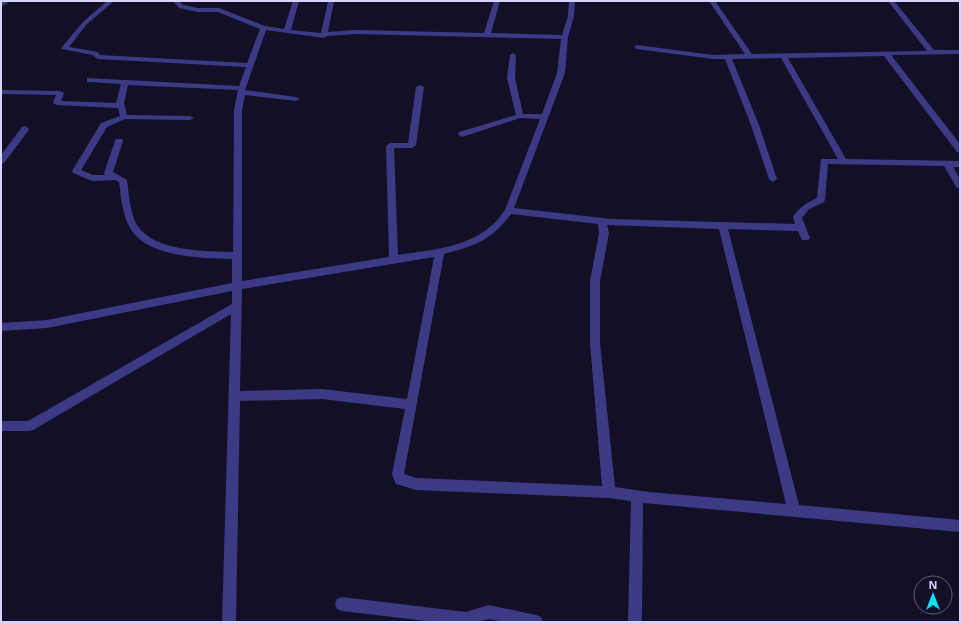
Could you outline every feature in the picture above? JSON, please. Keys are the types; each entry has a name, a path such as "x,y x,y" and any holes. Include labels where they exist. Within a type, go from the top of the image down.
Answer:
{"street":[{"path":"1,5 7,1"},
{"path":"111,1 86,23 64,48 96,52 98,57 249,65"},
{"path":"176,1 181,7 198,10 221,8 264,28 324,36 356,32 564,38"},
{"path":"287,31 296,1"},
{"path":"324,36 331,1"},
{"path":"487,35 497,1"},
{"path":"1,327 47,324 237,286 440,252 461,247 480,238 494,230 509,211 561,73 564,38 571,16 572,1"},
{"path":"712,1 750,56"},
{"path":"891,1 932,54"},
{"path":"229,622 237,286 238,110 249,65 264,28"},
{"path":"637,47 713,57 932,54 960,52"},
{"path":"512,54 511,78 520,116"},
{"path":"886,54 960,150"},
{"path":"727,56 755,125 773,179"},
{"path":"784,56 844,162"},
{"path":"90,80 242,90 296,99"},
{"path":"124,117 121,106 125,83"},
{"path":"394,260 390,146 412,145 420,87"},
{"path":"1,92 60,93 57,103 121,106"},
{"path":"462,134 520,116 544,118"},
{"path":"116,177 92,178 76,171 104,125 124,117 190,118"},
{"path":"1,161 25,129"},
{"path":"119,141 108,173 123,180 134,227 149,243 188,253 236,256"},
{"path":"805,238 797,217 806,206 821,200 824,161 960,164"},
{"path":"947,164 960,186"},
{"path":"509,211 602,222 801,228"},
{"path":"602,222 604,233 595,281 595,343 609,492"},
{"path":"723,226 726,244 794,511"},
{"path":"440,252 398,474 400,480 416,484 609,492 637,496 960,526"},
{"path":"1,426 29,426 236,306"},
{"path":"234,396 322,394 411,405"},
{"path":"635,622 637,496"},
{"path":"342,604 466,619 489,612 536,622"}]}
